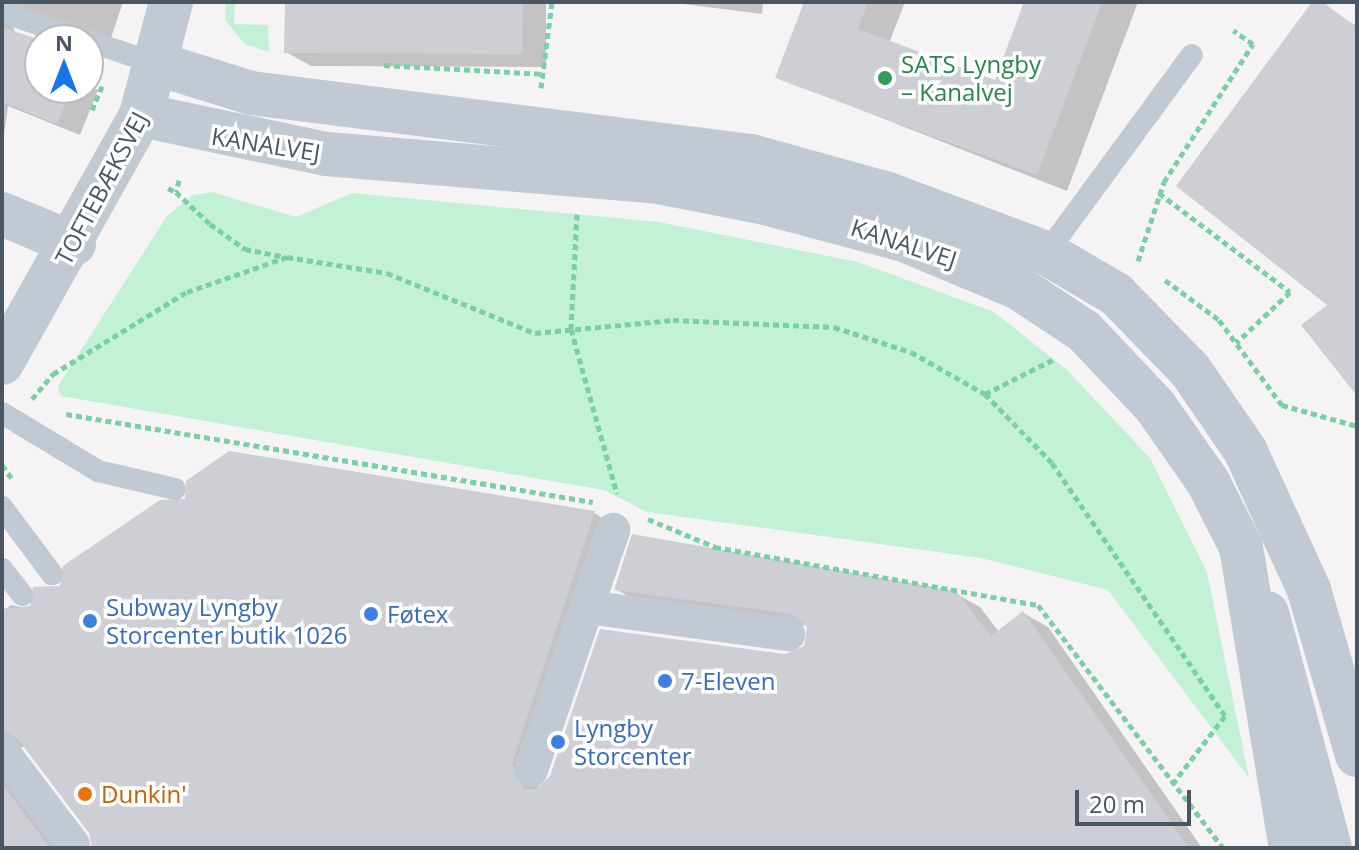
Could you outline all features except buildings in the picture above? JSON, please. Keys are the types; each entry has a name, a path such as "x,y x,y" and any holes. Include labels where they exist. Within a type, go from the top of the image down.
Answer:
{"street":[{"name":"TOFTEBÆKSVEJ","path":"2,363 74,244 141,115 158,64 171,2"},
{"name":"KANALVEJ","path":"158,64 251,93 751,156 888,194 1046,253 1127,277 1190,370 1282,519 1357,755"},
{"name":"KANALVEJ","path":"141,115 326,154 579,174 688,188 878,232 1019,288 1084,331 1155,406 1208,482 1241,547 1291,848"},
{"path":"2,214 74,244"},
{"path":"531,770 617,519"},
{"path":"1241,547 1273,631 1330,848"},
{"path":"587,607 788,634"},
{"path":"2,751 73,845"}],"lane":[{"path":"2,12 38,24"},
{"path":"104,46 158,64"},
{"path":"1019,288 1192,55"},
{"path":"2,413 98,471 175,489"},
{"path":"2,507 52,574"},
{"path":"2,569 22,595"}],"path":[{"path":"536,129 552,2"},
{"path":"1233,30 1253,44 1159,193 1127,277 1219,320 1282,405 1357,426"},
{"path":"376,64 543,74"},
{"path":"579,174 571,329 617,519"},
{"path":"176,192 179,180"},
{"path":"168,188 245,249 387,273 509,328 571,329 673,320 834,327 911,352 985,394 1052,463 1225,716 1174,782"},
{"path":"1159,193 1290,292 1236,343"},
{"path":"41,410 25,407 53,374 187,292 287,257"},
{"path":"985,394 1065,352 1084,331"},
{"path":"56,413 617,519 715,547 1038,605 1223,848"}],"green space":[{"path":"226,2 235,2 234,24 268,25 269,52 245,44 225,20"},
{"path":"212,192 296,217 352,193 659,222 858,262 994,312 1067,370 1150,458 1207,572 1249,778 1108,590 981,558 647,512 604,490 61,396 58,386 167,216 193,195"}],"place":[{"name":"SATS Lyngby – Kanalvej","path":"885,78"},
{"name":"Føtex","path":"371,614"},
{"name":"Subway Lyngby Storcenter butik 1026","path":"90,621"},
{"name":"7-Eleven","path":"665,681"},
{"name":"Lyngby Storcenter","path":"558,742"},
{"name":"Dunkin'","path":"85,794"}]}
